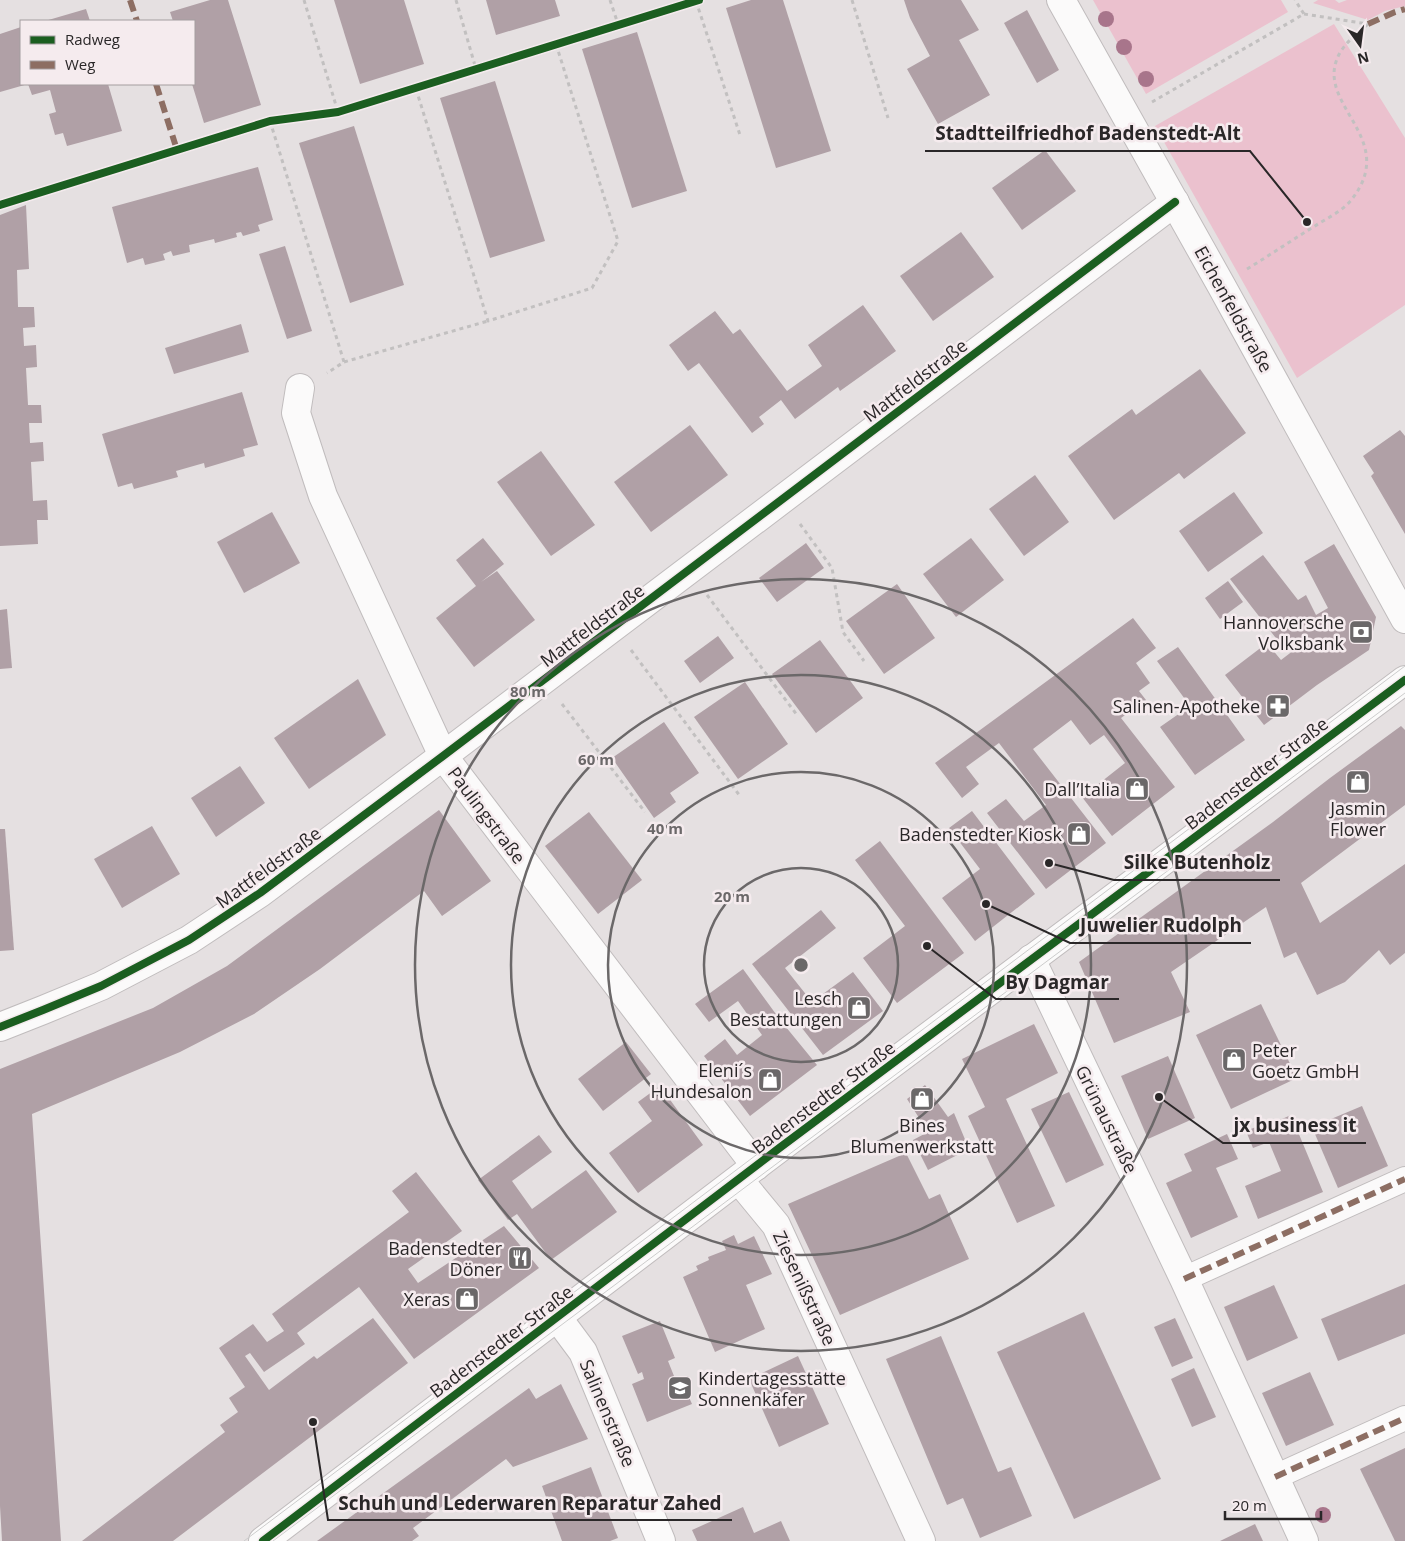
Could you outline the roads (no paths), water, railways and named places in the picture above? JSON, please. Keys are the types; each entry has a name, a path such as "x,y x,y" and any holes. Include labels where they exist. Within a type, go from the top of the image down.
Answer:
{"street":[{"name":"Eichenfeldstraße","path":"1061,0 1175,202 1405,619"},
{"name":"Mattfeldstraße","path":"0,1027 101,986 189,940 260,893 1175,202"},
{"name":"Paulingstraße","path":"300,388 296,413 323,496 443,756 748,1173"},
{"name":"Badenstedter Straße","path":"263,1541 1031,959 1405,680"},
{"name":"Grünaustraße","path":"1031,959 1184,1279 1304,1541"},
{"name":"Ziesenißstraße","path":"748,1173 776,1225 921,1541"},
{"path":"1184,1279 1405,1179"},
{"name":"Salinenstraße","path":"557,1317 583,1352 661,1541"},
{"path":"1275,1477 1405,1418"}],"tram line":[{"path":"244,1541 1405,666"},
{"path":"273,1541 1405,693"}],"place":[{"name":"Stadtteilfriedhof Badenstedt-Alt","path":"1307,222"},
{"name":"Hannoversche Volksbank","path":"1361,632"},
{"name":"Salinen-Apotheke","path":"1278,706"},
{"name":"Jasmin Flower","path":"1358,782"},
{"name":"Dall’Italia","path":"1137,789"},
{"name":"Badenstedter Kiosk","path":"1079,834"},
{"name":"Silke Butenholz","path":"1049,863"},
{"name":"Juwelier Rudolph","path":"986,904"},
{"name":"By Dagmar","path":"927,946"},
{"name":"Lesch Bestattungen","path":"859,1008"},
{"name":"Peter Goetz GmbH","path":"1234,1060"},
{"name":"Eleni´s Hundesalon","path":"770,1080"},
{"name":"jx business it","path":"1159,1097"},
{"name":"Bines Blumenwerkstatt","path":"922,1099"},
{"name":"Badenstedter Döner","path":"520,1258"},
{"name":"Xeras","path":"467,1299"},
{"name":"Kindertagesstätte Sonnenkäfer","path":"680,1388"},
{"name":"Schuh und Lederwaren Reparatur Zahed","path":"313,1422"}]}
